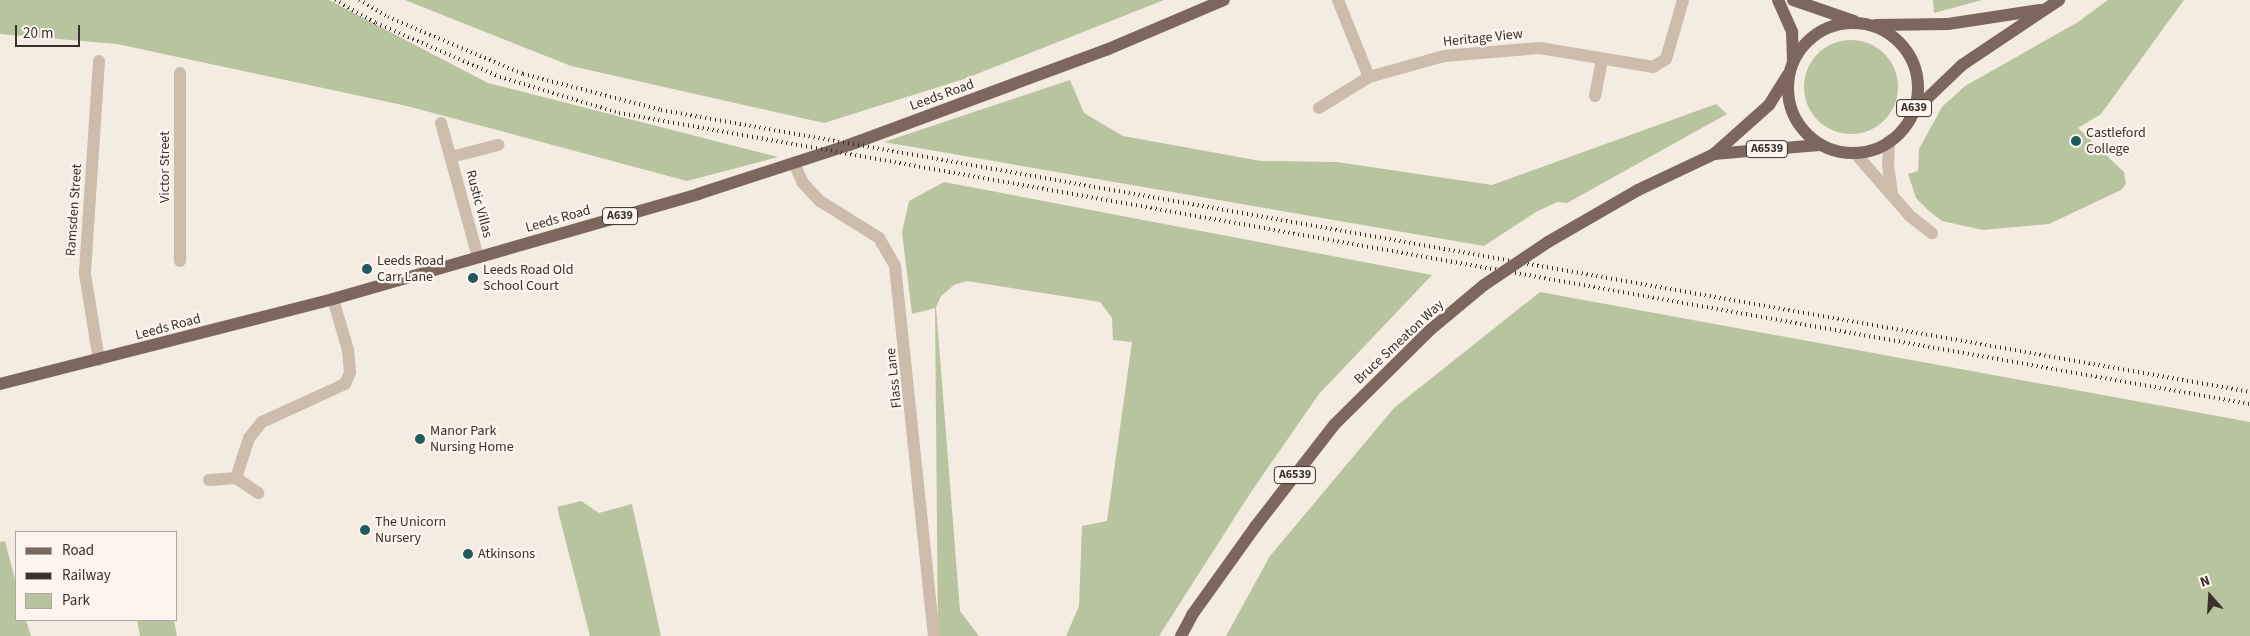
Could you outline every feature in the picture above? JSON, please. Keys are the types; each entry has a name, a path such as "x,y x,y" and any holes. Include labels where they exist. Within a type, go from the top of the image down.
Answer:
{"main road":[{"name":"Leeds Road","path":"0,384 333,300 794,163 1106,50 1224,0"},
{"name":"A639","path":"1778,0 1792,32 1788,94 1792,112 1804,132 1820,145 1854,153 1876,149 1889,141 1907,124 1914,111 1918,92 1917,73 1904,48 1886,32 1792,0"},
{"name":"A639","path":"1914,111 1962,65 2059,0"},
{"name":"A639","path":"1872,26 1948,24 2043,9"},
{"name":"A639","path":"1791,67 1804,44 1818,33 1835,25 1859,23"},
{"name":"Bruce Smeaton Way","path":"1180,636 1192,615 1238,551 1334,424 1430,330 1484,285 1532,253 1638,190 1714,154 1769,105 1791,67"},
{"name":"Bruce Smeaton Way","path":"1714,154 1820,145"}],"street":[{"path":"1338,0 1369,76"},
{"name":"Heritage View","path":"1319,108 1369,76 1444,56 1540,48 1653,67 1666,59 1683,0"},
{"path":"1595,96 1602,59"},
{"name":"Ramsden Street","path":"100,61 85,274 100,360"},
{"name":"Victor Street","path":"180,73 180,261"},
{"name":"Rustic Villas","path":"442,122 478,257"},
{"path":"1889,141 1888,165 1892,194"},
{"name":"Rustic Villas","path":"451,158 498,145"},
{"path":"1854,153 1910,216 1932,233"},
{"name":"Flass Lane","path":"794,163 804,182 820,201 879,238 895,266 934,636"},
{"path":"236,478 249,438 262,422 345,384 350,372 348,350 333,300"},
{"path":"209,480 236,478 258,493"}],"green space":[{"path":"0,0 329,0 488,83 778,157 687,181 407,106 117,44 0,34"},
{"path":"405,0 1164,0 964,79 824,123 571,66"},
{"path":"1933,0 1982,0 1934,13"},
{"path":"2108,0 2184,0 2101,114 2078,128 2124,172 2126,184 2121,190 2049,224 1983,230 1942,221 1929,211 1916,198 1908,174 1918,171 1919,149 1942,107 1965,86 2078,22"},
{"path":"1851,40 1869,44 1884,54 1894,69 1898,87 1894,105 1884,120 1869,130 1851,134 1833,130 1818,120 1808,105 1804,87 1808,69 1818,54 1833,44"},
{"path":"1070,80 1084,113 1123,136 1261,161 1337,162 1492,185 1716,104 1727,114 1567,203 1557,202 1536,212 1484,246 884,142"},
{"path":"944,182 1432,275 1319,394 1251,492 1159,636 1066,636 1079,606 1082,526 1107,521 1132,342 1113,340 1112,318 1100,302 967,281 954,285 941,296 936,307 960,611 979,636 938,636 935,308 912,314 902,232 909,201"},
{"path":"1540,292 2250,422 2250,636 1226,636 1270,556 1394,408"},
{"path":"581,501 599,513 632,504 661,636 590,636 557,507"},
{"path":"5,541 15,579 15,621 26,621 31,636 0,636 0,542"},
{"path":"137,621 174,621 177,636 140,636"}],"railway":[{"path":"335,0 376,23 500,77 619,113 2250,404"},
{"path":"359,0 388,17 523,74 661,110 2250,392"}],"place":[{"name":"Castleford College","path":"2076,141"},
{"name":"Leeds Road Carr Lane","path":"367,269"},
{"name":"Leeds Road Old School Court","path":"473,278"},
{"name":"Manor Park Nursing Home","path":"420,439"},
{"name":"The Unicorn Nursery","path":"365,530"},
{"name":"Atkinsons","path":"468,554"}]}
